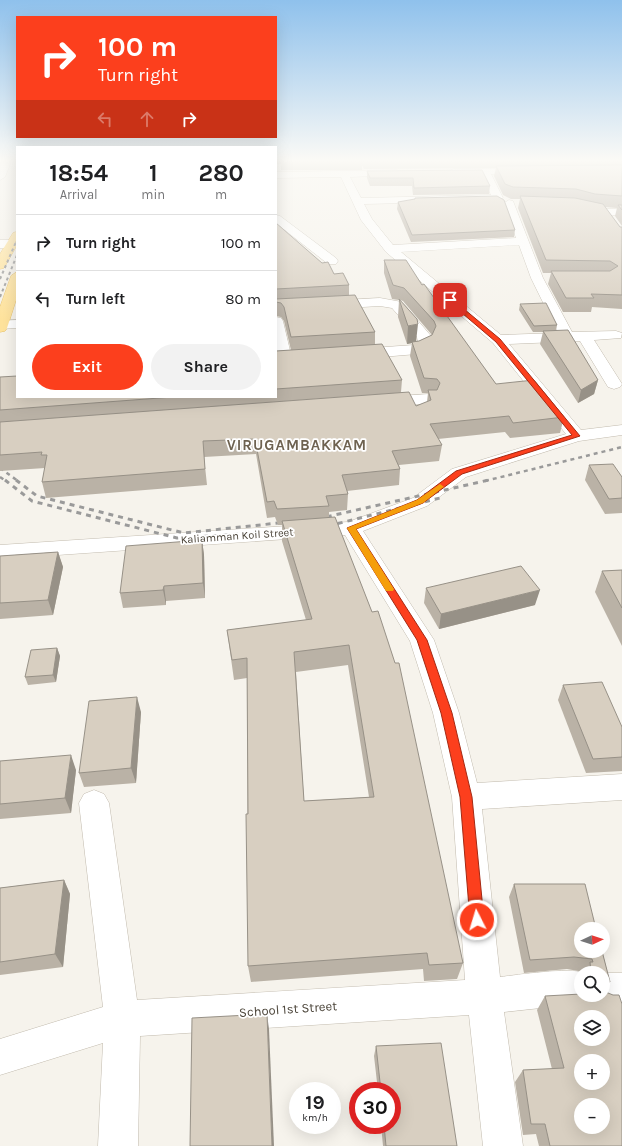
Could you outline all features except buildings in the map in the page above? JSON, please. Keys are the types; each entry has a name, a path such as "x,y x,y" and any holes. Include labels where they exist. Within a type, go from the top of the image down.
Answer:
{"main road":[{"path":"0,265 10,241"},
{"path":"0,326 16,279"}],"street":[{"path":"364,213 390,249 498,340 577,436"},
{"path":"510,213 524,241 537,278 567,336"},
{"path":"606,213 614,224"},
{"path":"277,219 332,261"},
{"path":"390,249 524,241"},
{"path":"537,278 553,279"},
{"path":"277,308 373,302 393,303 397,305 424,336 426,342 425,345 417,349 343,355"},
{"path":"0,326 16,324"},
{"path":"277,325 286,359"},
{"path":"498,340 616,335"},
{"path":"584,336 614,384"},
{"path":"365,404 429,399"},
{"name":"Kaliamman Koil Street","path":"0,552 351,528 420,502 459,472 577,436 622,430"},
{"path":"351,528 422,640 446,713 466,797 484,996 503,1146"},
{"path":"466,797 622,787"},
{"path":"94,803 122,1019 118,1146"},
{"name":"School 1st Street","path":"0,1057 122,1019 574,989"},
{"path":"610,990 622,990"}],"railway":[{"path":"0,279 16,242"},
{"path":"0,297 16,257"},
{"path":"485,481 622,447"},
{"path":"0,468 18,481"},
{"path":"0,477 6,481"},
{"path":"5,480 32,501 177,538 292,531"},
{"path":"16,480 37,496 184,533 288,522"},
{"path":"317,519 489,480"},
{"path":"328,526 444,497"}],"slow traffic":[{"path":"389,589 351,528 420,502 440,487"}],"district":[{"name":"VIRUGAMBAKKAM","path":"297,445"}],"route":[{"path":"450,300 498,340 533,385 577,436 459,472 420,502 351,528 422,640 446,713 466,797 477,920"}]}
